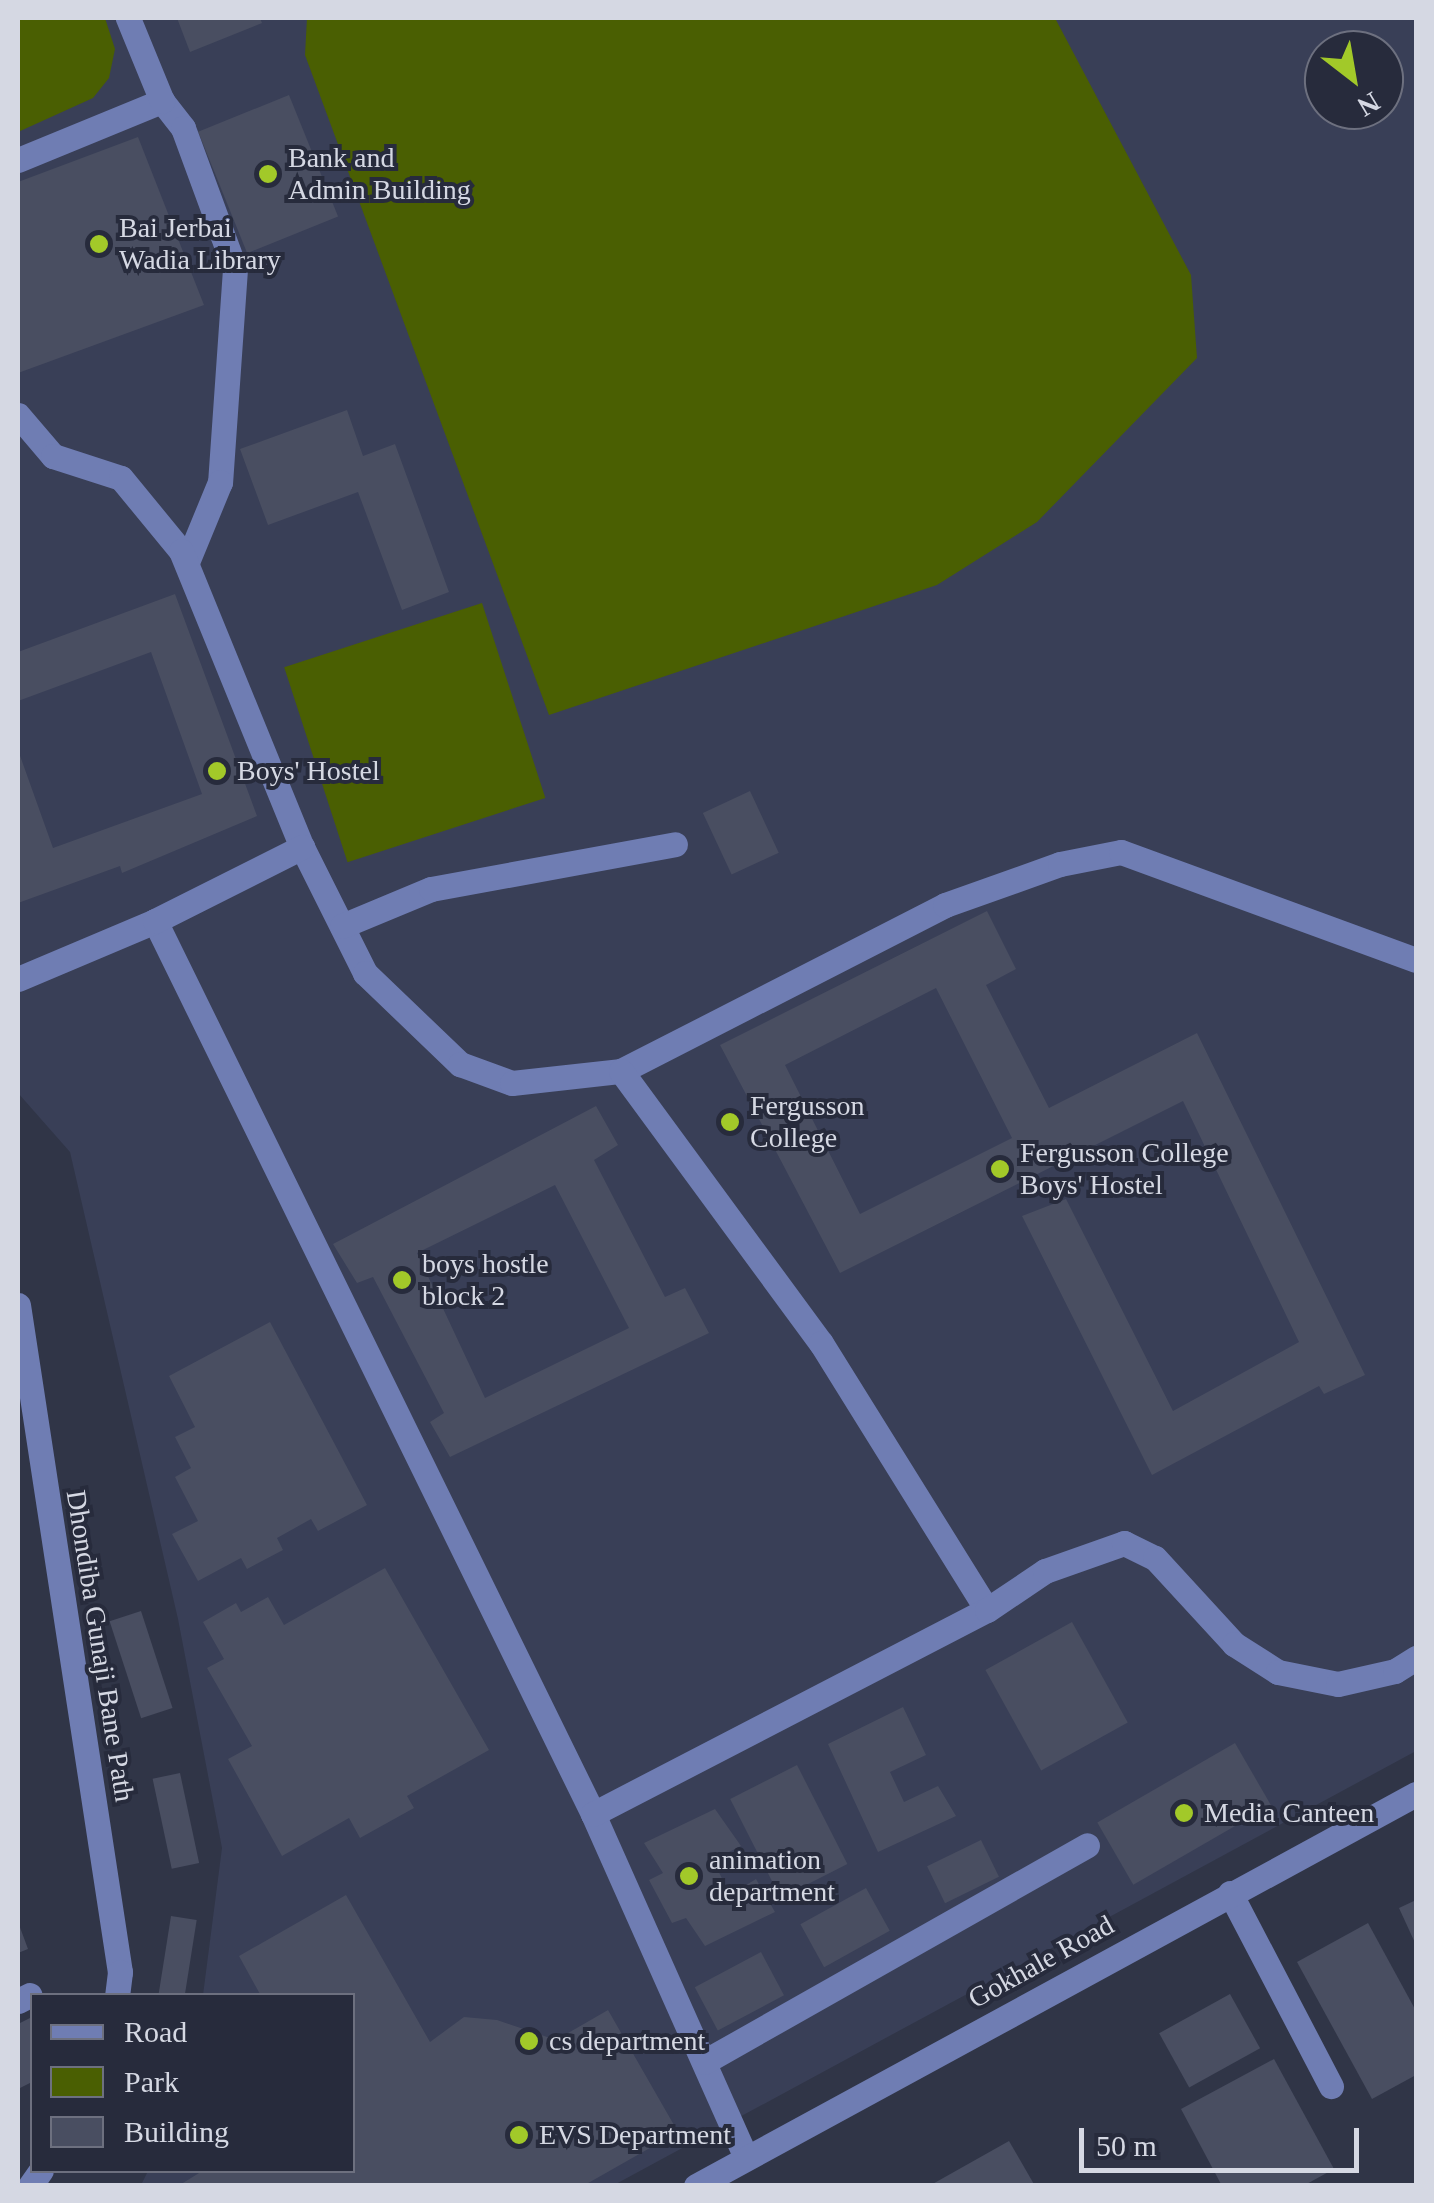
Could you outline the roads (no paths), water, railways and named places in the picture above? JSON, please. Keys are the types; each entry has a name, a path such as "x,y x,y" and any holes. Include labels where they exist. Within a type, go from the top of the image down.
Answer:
{"street":[{"path":"128,18 162,101 183,128 236,270 220,482 187,562"},
{"path":"18,160 162,101"},
{"path":"18,415 52,456 121,478 154,510 187,562 302,847 366,973 460,1064 512,1083 621,1072 945,905 1060,864 1121,852 1416,960"},
{"path":"342,926 431,889 675,844"},
{"path":"18,979 155,920 302,847"},
{"path":"155,920 593,1814 746,2158"},
{"path":"621,1072 822,1343 987,1610"},
{"name":"Dhondiba Gunaji Bane Path","path":"18,1305 120,1972 118,1993"},
{"path":"593,1814 987,1610 1046,1570 1124,1543 1155,1558 1234,1644 1278,1672 1338,1684 1394,1671 1416,1658"},
{"name":"Gokhale Road","path":"696,2186 1416,1794"},
{"path":"704,2062 1087,1846"},
{"path":"1230,1893 1331,2086"}],"place":[{"name":"Bank and Admin Building","path":"268,174"},
{"name":"Bai Jerbai Wadia Library","path":"99,244"},
{"name":"Boys' Hostel","path":"217,771"},
{"name":"Fergusson College","path":"730,1122"},
{"name":"Fergusson College Boys' Hostel","path":"1000,1169"},
{"name":"boys hostle block 2","path":"402,1280"},
{"name":"Media Canteen","path":"1184,1813"},
{"name":"animation department","path":"689,1876"},
{"name":"cs department","path":"529,2041"},
{"name":"EVS Department","path":"519,2135"}]}
